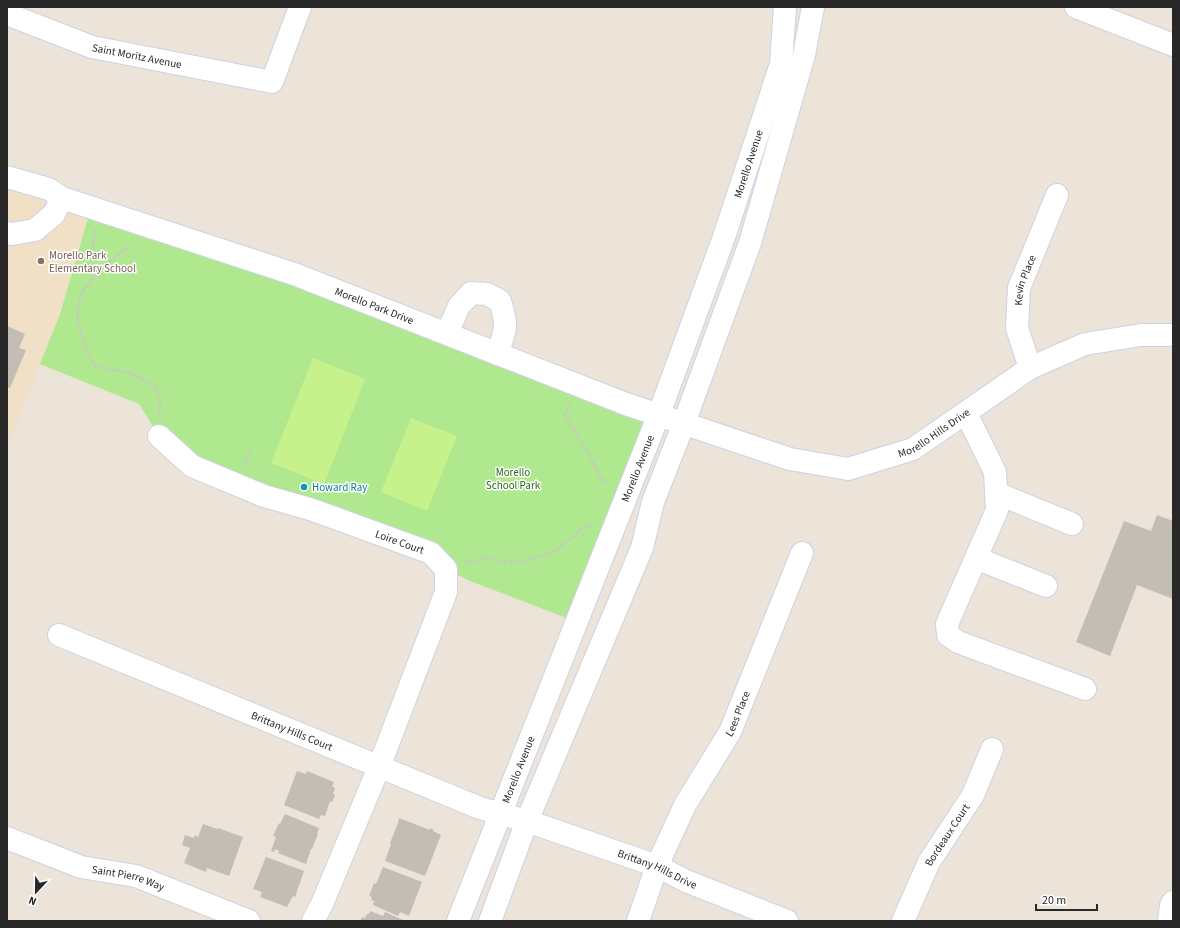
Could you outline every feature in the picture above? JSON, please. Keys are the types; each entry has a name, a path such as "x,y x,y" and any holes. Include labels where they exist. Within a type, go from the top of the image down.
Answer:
{"street":[{"name":"Saint Moritz Avenue","path":"7,14 92,47 272,82 300,7"},
{"name":"Morello Avenue","path":"458,921 659,414 724,237 781,64 785,7"},
{"name":"Morello Avenue","path":"490,921 527,822 642,548 653,502 684,423 750,242 804,55 812,7"},
{"path":"1076,7 1173,45"},
{"name":"Morello Park Drive","path":"7,177 49,189 62,198 103,212 294,274 626,404 684,423"},
{"name":"Kevin Place","path":"1030,368 1017,328 1019,288 1057,196"},
{"path":"7,233 12,234 35,230 54,214 62,198"},
{"path":"447,334 459,306 471,293 488,294 500,301 506,317 505,332 497,354"},
{"name":"Morello Hills Drive","path":"684,423 790,459 848,469 914,448 1030,368 1085,344 1142,334 1173,335"},
{"path":"966,413 995,472 997,510 947,624 948,635 958,642 1086,689"},
{"name":"Loire Court","path":"159,436 192,466 264,496 310,509 431,553 446,569"},
{"path":"996,493 1072,524"},
{"name":"Lees Place","path":"638,921 657,866 685,805 730,732 802,553"},
{"path":"976,558 1046,586"},
{"path":"313,921 322,904 379,767 446,592 446,569"},
{"name":"Brittany Hills Court","path":"59,635 480,808 527,822"},
{"name":"Bordeaux Court","path":"903,921 929,862 973,795 992,749"},
{"name":"Brittany Hills Drive","path":"527,822 657,866 686,881 787,921"},
{"name":"Saint Pierre Way","path":"7,838 81,867 136,876 249,921"},
{"path":"1169,921 1171,905 1173,902"}],"path":[{"path":"98,270 92,251 94,233 103,212"},
{"path":"138,223 127,248 98,270 83,291 77,309 80,327 88,354 94,365 102,368 132,373 154,386 160,397 159,436"},
{"path":"576,384 565,415 586,449 601,479 629,491"},
{"path":"446,569 484,558 515,563 536,558 555,551 585,526 611,536"}],"shaded area":[{"name":"Morello Park Elementary School","path":"7,179 91,208 60,314 7,448"}],"green space":[{"name":"Morello School Park","path":"91,208 659,414 577,622 470,581 446,569 264,496 159,436 139,404 40,364 60,314"},
{"path":"313,358 365,379 324,484 271,463"},
{"path":"411,418 457,436 427,511 381,492"}],"building":[{"path":"7,326 25,334 19,348 26,350 10,388 7,387"},
{"path":"1157,515 1173,521 1173,599 1137,585 1110,656 1076,642 1124,521 1151,531"},
{"path":"297,771 306,774 307,771 334,782 332,786 335,788 333,794 335,795 332,802 330,801 325,816 321,815 319,819 284,805"},
{"path":"285,814 319,828 306,864 278,853 279,851 275,849 274,852 271,851 276,837 273,836"},
{"path":"399,818 430,830 430,828 441,835 425,876 385,861"},
{"path":"203,824 243,837 229,876 207,868 206,872 184,863 190,848 182,845 185,835 194,838 195,835 198,837"},
{"path":"266,857 304,871 295,897 293,896 287,907 260,897 262,892 253,889"},
{"path":"383,867 422,882 409,916 400,912 398,916 373,905 374,901 371,900 372,897 369,896"},
{"path":"370,911 383,916 385,912 403,920 360,921 362,917 365,918 367,914 369,914"}],"place":[{"name":"Morello Park Elementary School","path":"41,261"},
{"name":"Howard Ray","path":"304,487"}]}
